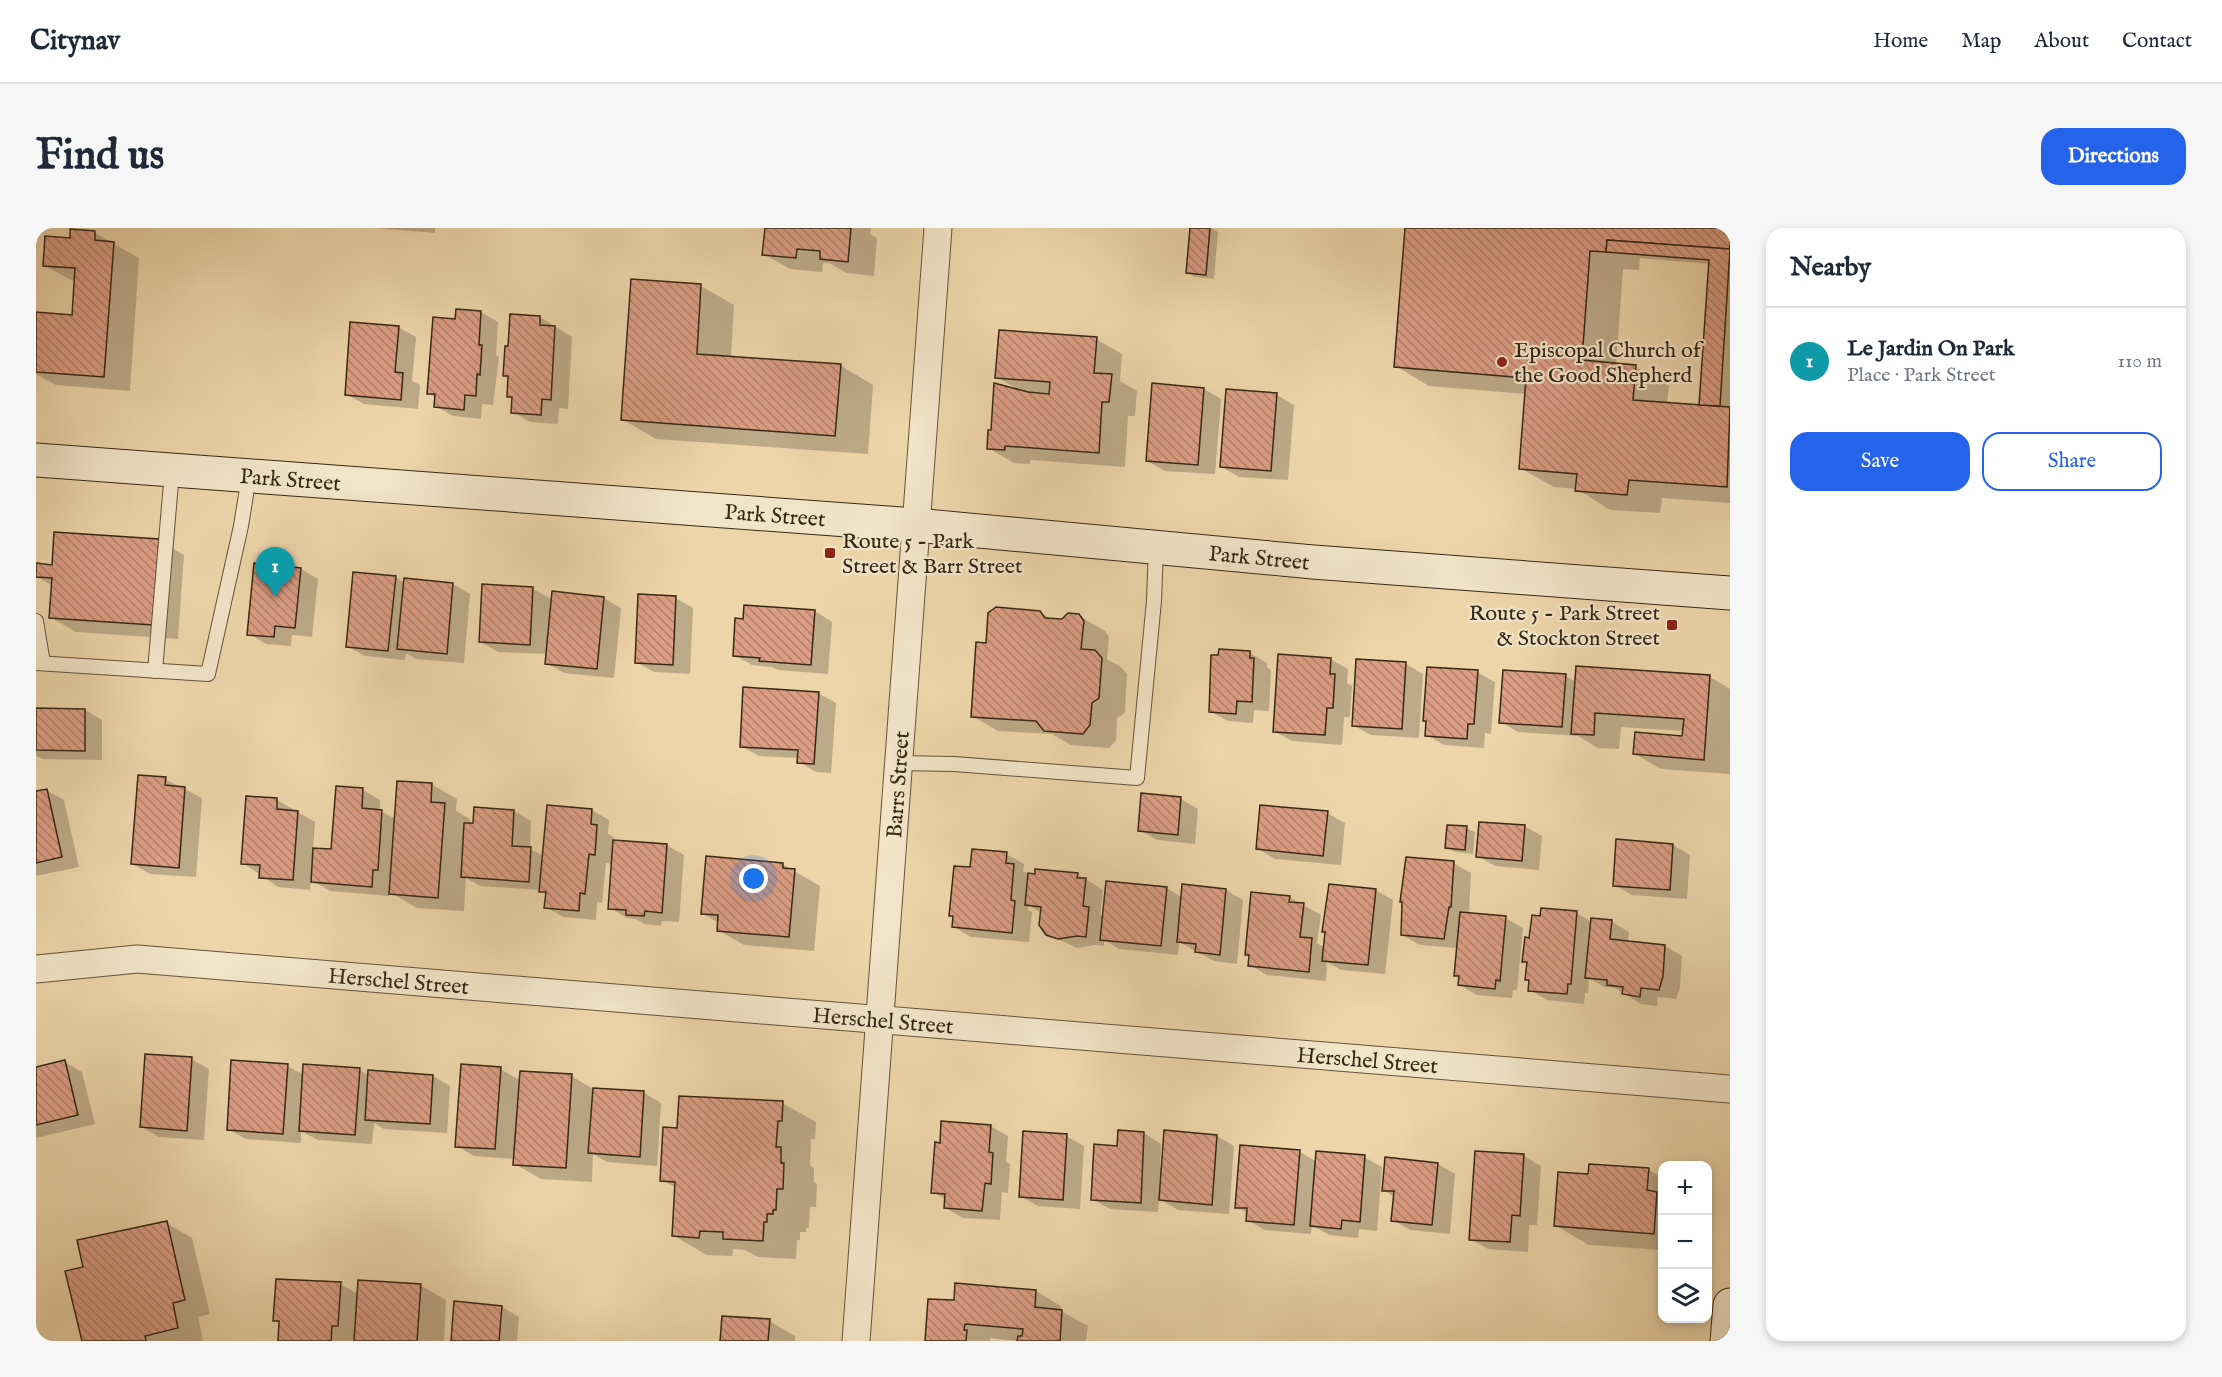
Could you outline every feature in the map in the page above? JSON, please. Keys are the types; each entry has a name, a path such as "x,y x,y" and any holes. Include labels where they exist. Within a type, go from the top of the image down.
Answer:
{"street":[{"name":"Barrs Street","path":"856,1341 938,228"},
{"name":"Park Street","path":"36,460 915,525 1438,572 1730,593"},
{"name":"Herschel Street","path":"36,969 137,959 1730,1089"},
{"path":"1727,1341 1730,1305"}],"lane":[{"path":"155,671 172,471"},
{"path":"36,621 39,663 208,674 249,476"},
{"path":"898,763 954,764 1137,778 1154,601 1156,548"}],"building":[{"path":"765,228 851,228 848,262 820,259 820,251 797,249 796,258 762,255"},
{"path":"1190,228 1210,228 1206,275 1186,273"},
{"name":"Episcopal Church of the Good Shepherd","path":"1405,228 1730,228 1730,249 1607,240 1606,252 1590,251 1582,360 1636,365 1633,400 1730,407 1727,487 1629,480 1627,495 1575,491 1577,474 1519,469 1526,378 1394,367"},
{"path":"70,229 95,231 95,240 114,242 104,377 36,372 36,312 72,315 75,268 43,266 45,236 70,238"},
{"path":"1607,240 1730,249 1720,406 1699,405 1709,260 1606,252"},
{"path":"631,279 701,284 697,354 841,364 835,436 621,420"},
{"path":"456,309 481,311 480,375 477,374 476,396 465,395 464,410 434,407 435,394 427,394 433,317 455,319"},
{"path":"510,314 540,316 540,325 555,326 551,400 542,399 541,415 511,413 512,397 507,397 508,376 503,376"},
{"path":"350,322 399,326 395,372 403,373 401,400 345,395"},
{"path":"999,330 1097,337 1094,373 1112,374 1109,402 1102,402 1099,453 1005,446 1005,450 987,449 988,430 991,430 994,383 1028,392 1049,394 1050,382 995,378"},
{"path":"1152,383 1204,388 1198,465 1146,461"},
{"path":"1226,389 1277,393 1271,471 1220,467"},
{"path":"54,532 159,539 153,625 49,618 52,578 36,577 36,563 52,565"},
{"path":"254,563 301,568 295,628 275,626 274,637 247,635"},
{"path":"353,572 396,576 388,651 346,647"},
{"path":"404,578 453,583 447,654 397,649"},
{"path":"482,584 533,587 530,645 479,642"},
{"path":"552,591 604,597 597,669 545,664"},
{"path":"638,594 676,596 673,665 635,663"},
{"path":"744,605 815,610 811,665 759,661 760,658 733,656 735,618 743,619"},
{"path":"996,607 1040,611 1045,618 1062,619 1068,613 1079,614 1084,621 1081,649 1095,650 1102,658 1099,698 1092,703 1090,725 1083,734 1044,731 1036,721 971,717 976,642 986,643 988,613"},
{"path":"1219,649 1250,651 1250,658 1254,658 1252,702 1237,701 1236,714 1209,712 1211,655 1218,655"},
{"path":"1278,654 1331,658 1330,674 1335,674 1333,708 1327,708 1325,735 1273,732"},
{"path":"1356,659 1406,662 1402,729 1352,726"},
{"path":"1576,666 1710,675 1704,760 1633,754 1635,732 1682,736 1684,719 1595,713 1594,735 1571,734"},
{"path":"1427,667 1478,670 1474,724 1468,724 1467,739 1425,736 1426,721 1423,721"},
{"path":"1503,670 1566,674 1562,727 1499,723"},
{"path":"743,687 819,692 814,764 797,763 798,750 740,747"},
{"path":"36,708 85,709 85,751 36,750"},
{"path":"138,775 166,777 165,785 185,787 179,868 131,864"},
{"path":"397,781 432,783 431,802 445,803 438,898 389,894"},
{"path":"336,786 363,788 362,808 382,810 378,870 373,870 372,887 311,882 313,848 331,849"},
{"path":"47,789 62,857 36,863 36,791"},
{"path":"1141,793 1181,797 1178,835 1138,831"},
{"path":"246,796 277,798 277,809 298,811 293,880 259,878 260,865 241,864"},
{"path":"547,805 592,809 591,824 597,825 595,855 589,854 585,894 580,893 579,911 544,908 546,892 539,892"},
{"path":"1260,805 1328,811 1323,856 1256,849"},
{"path":"474,807 514,810 512,846 531,847 529,882 461,877 464,823 473,823"},
{"path":"1479,822 1525,825 1522,861 1476,857"},
{"path":"1447,825 1467,826 1465,850 1445,848"},
{"path":"1616,839 1673,844 1670,890 1613,886"},
{"path":"613,840 667,844 662,913 645,911 644,916 626,915 626,910 608,909"},
{"path":"972,849 1007,852 1006,863 1014,864 1011,900 1015,901 1012,933 952,927 953,916 949,916 954,866 970,867"},
{"path":"706,856 783,863 783,868 795,869 789,937 717,931 718,915 701,914"},
{"path":"1406,857 1454,861 1451,907 1449,907 1444,939 1401,935 1402,902 1400,902"},
{"path":"1035,869 1078,873 1077,878 1086,878 1083,906 1089,907 1086,937 1058,939 1046,935 1039,925 1041,907 1025,905 1028,873 1035,874"},
{"path":"1106,881 1167,887 1161,946 1100,940"},
{"path":"1182,884 1226,889 1220,955 1195,952 1196,944 1177,942"},
{"path":"1329,884 1376,889 1368,965 1322,961 1325,932 1322,932"},
{"path":"1251,892 1290,896 1289,902 1304,903 1300,937 1312,938 1309,972 1248,966 1249,955 1245,955"},
{"path":"1541,908 1577,911 1571,984 1568,984 1567,994 1528,991 1529,980 1525,980 1527,962 1522,962 1525,937 1529,938 1532,915 1540,916"},
{"path":"1460,912 1506,916 1500,981 1496,980 1495,989 1458,985 1459,976 1454,976"},
{"path":"1591,918 1612,920 1610,939 1665,945 1663,976 1659,990 1641,988 1640,997 1622,994 1623,987 1607,985 1607,980 1585,978"},
{"path":"145,1054 192,1057 187,1131 140,1127"},
{"path":"65,1060 78,1115 36,1125 36,1067"},
{"path":"231,1060 288,1064 283,1134 227,1130"},
{"path":"303,1064 360,1068 355,1135 299,1131"},
{"path":"461,1064 501,1067 495,1149 455,1147"},
{"path":"368,1070 433,1075 430,1124 365,1120"},
{"path":"520,1071 572,1074 566,1168 513,1165"},
{"path":"593,1088 644,1091 640,1157 588,1153"},
{"path":"679,1096 783,1101 782,1121 778,1121 776,1147 781,1147 781,1163 784,1163 783,1189 777,1189 776,1210 773,1210 773,1214 767,1214 763,1241 723,1239 723,1232 700,1231 699,1238 672,1236 675,1182 660,1181 663,1127 677,1128"},
{"path":"941,1121 991,1125 989,1152 993,1153 991,1184 985,1183 982,1211 944,1208 945,1194 931,1193 935,1142 940,1143"},
{"path":"1118,1130 1144,1132 1141,1203 1091,1200 1094,1144 1117,1146"},
{"path":"1164,1130 1217,1135 1212,1205 1159,1200"},
{"path":"1023,1131 1067,1134 1063,1200 1019,1197"},
{"path":"1240,1145 1300,1150 1294,1225 1246,1221 1247,1208 1235,1208"},
{"path":"1316,1151 1365,1155 1360,1222 1342,1220 1341,1229 1310,1226"},
{"path":"1475,1151 1524,1154 1520,1216 1512,1215 1510,1242 1469,1240"},
{"path":"1385,1157 1438,1163 1432,1225 1391,1221 1394,1191 1382,1191"},
{"path":"1589,1164 1649,1168 1647,1190 1657,1192 1654,1234 1554,1226 1558,1172 1588,1174"},
{"path":"167,1221 185,1300 173,1303 178,1328 145,1336 146,1341 82,1341 65,1271 83,1267 77,1240"},
{"path":"276,1279 341,1282 338,1326 332,1326 331,1341 278,1341 279,1321 273,1321"},
{"path":"358,1280 421,1284 417,1341 354,1341"},
{"path":"955,1283 1036,1290 1035,1307 1062,1310 1060,1341 1017,1341 1018,1336 1022,1336 1023,1329 965,1324 966,1341 925,1341 928,1299 954,1300"},
{"path":"454,1301 502,1306 499,1341 451,1341"},
{"path":"722,1316 770,1319 768,1341 720,1341"}],"place":[{"name":"Episcopal Church of the Good Shepherd","path":"1502,362"},
{"name":"Route 5 - Park Street & Barr Street","path":"830,553"},
{"name":"Le Jardin On Park","path":"275,597"},
{"name":"Route 5 - Park Street & Stockton Street","path":"1672,625"}]}
